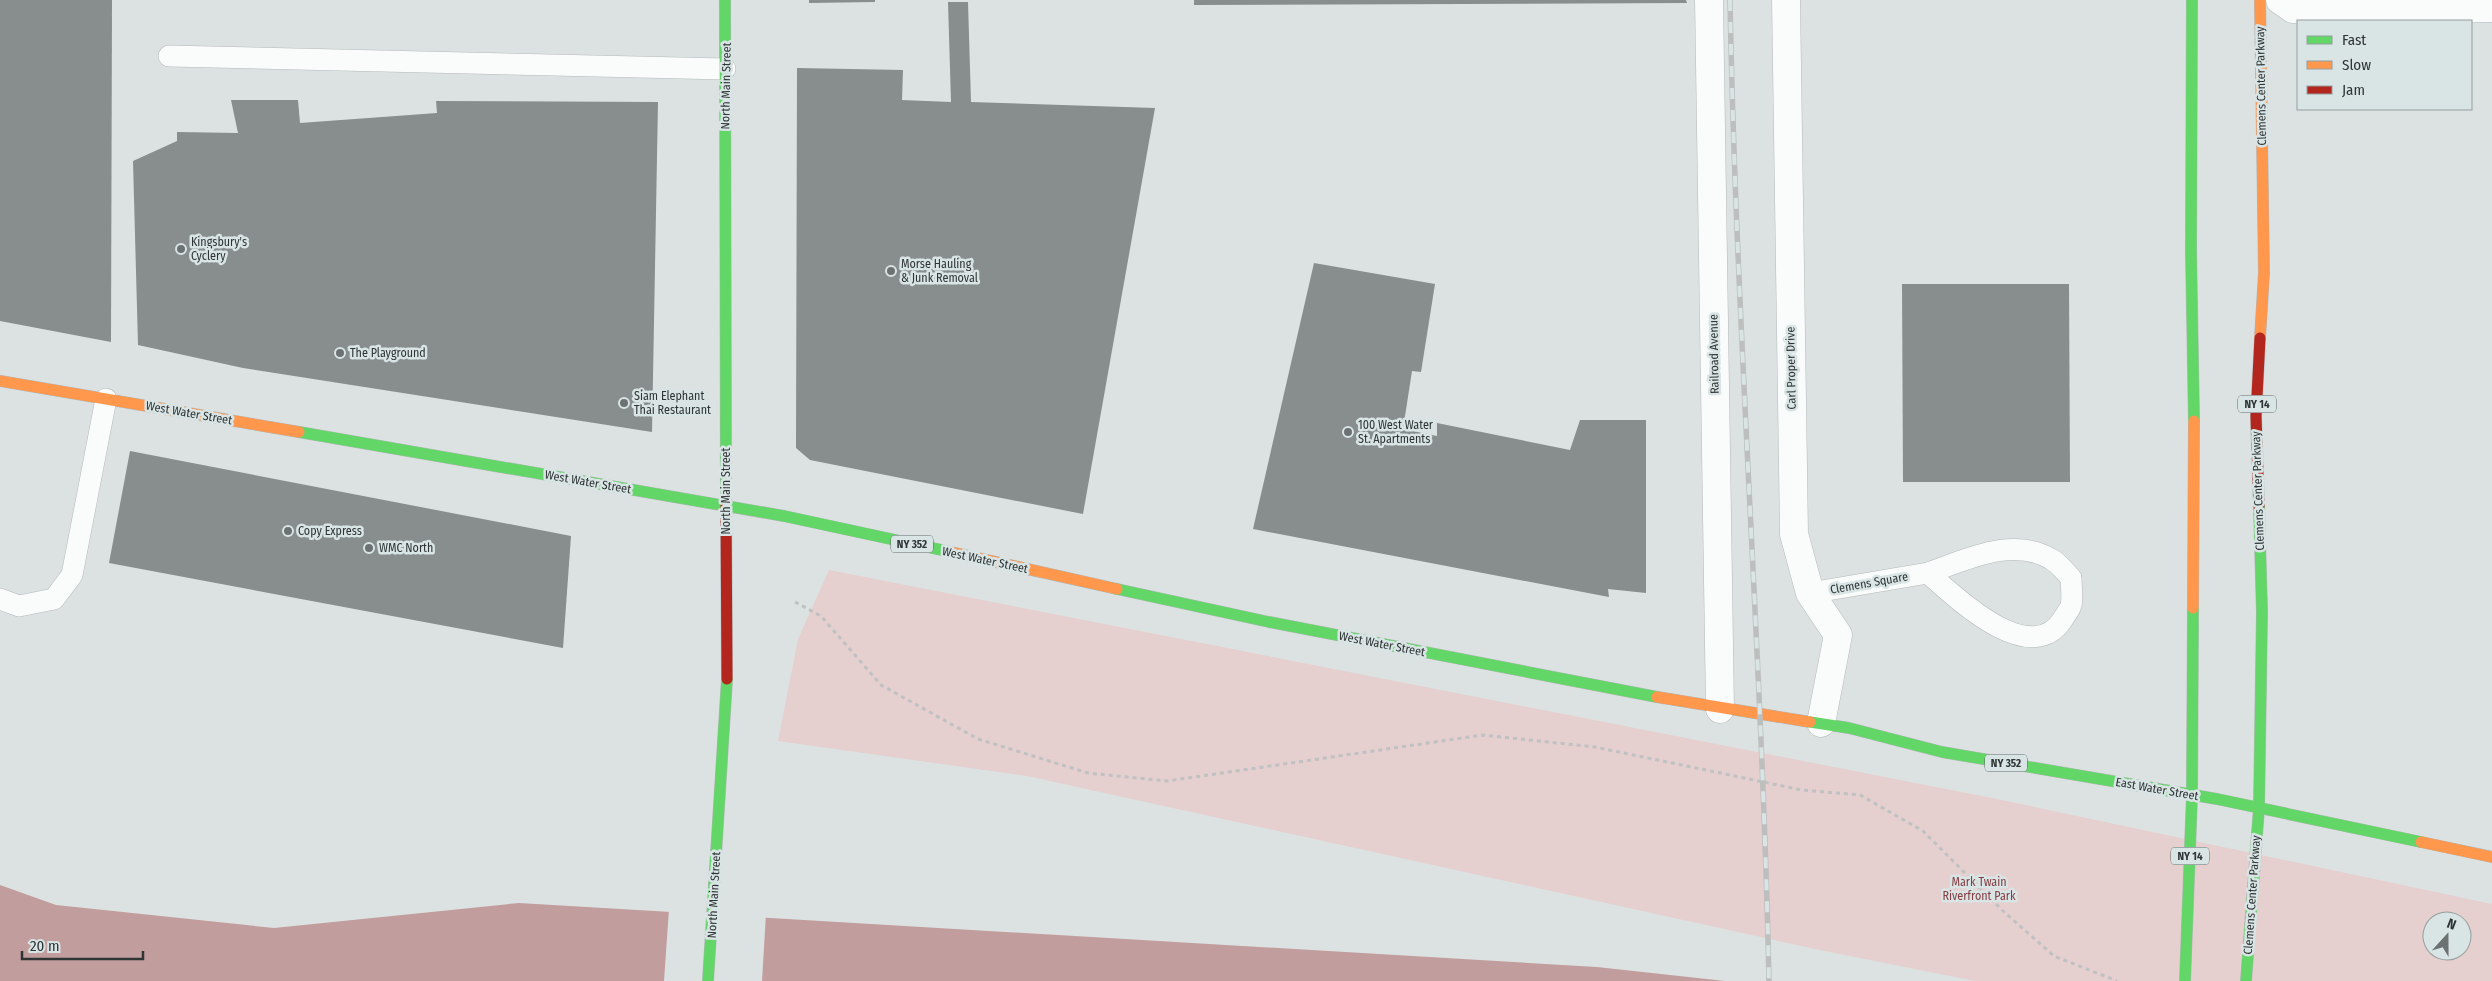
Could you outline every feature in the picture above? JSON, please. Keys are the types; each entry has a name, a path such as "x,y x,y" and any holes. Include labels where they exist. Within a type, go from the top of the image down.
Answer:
{"main road":[{"name":"North Main Street","path":"708,981 727,678 725,0"},
{"name":"NY 14","path":"2185,981 2192,795 2194,413 2191,251 2192,0"},
{"name":"Clemens Center Parkway","path":"2246,981 2259,808 2262,612 2256,416 2264,273 2260,0"},
{"name":"West Water Street","path":"0,380 726,505 1269,622 1720,709 1821,723"},
{"name":"East Water Street","path":"1821,723 1849,728 1942,752 2192,795 2492,857"}],"street":[{"name":"Railroad Avenue","path":"1709,0 1720,709"},
{"name":"Carl Proper Drive","path":"1786,0 1794,534 1810,593 1838,635 1821,723"},
{"path":"2280,0 2293,9 2314,10 2492,8"}],"lane":[{"path":"169,56 725,69"},
{"path":"0,599 19,606 54,598 72,575 106,399"},
{"name":"Clemens Square","path":"1810,593 1928,573 1994,551 2025,549 2053,559 2070,578 2071,606 2056,630 2033,639 2013,634 1966,606 1928,573"}],"path":[{"path":"795,602 821,616 881,685 978,739 1088,773 1167,781 1483,735 1595,747 1802,790 1860,795 1923,832 2003,911 2054,956 2117,981"}],"green space":[{"name":"Mark Twain Riverfront Park","path":"829,570 1997,799 2492,904 2492,981 1975,981 1815,949 1027,776 778,741 798,639"}],"shaded area":[{"path":"0,885 56,905 274,928 519,903 1597,967 1725,981 0,981"}],"pier":[{"path":"669,909 766,914 762,981 664,981"}],"building":[{"path":"0,0 112,0 111,342 0,321"},
{"path":"809,0 875,0 875,2 809,3"},
{"path":"1194,0 1686,0 1687,3 1194,5"},
{"path":"948,2 968,2 971,102 1155,108 1083,514 810,460 796,448 797,68 903,70 902,100 951,102"},
{"path":"231,100 298,100 300,123 437,113 436,101 658,102 652,432 243,368 138,345 133,161 177,141 177,132 238,133"},
{"name":"100 West Water St. Apartments","path":"1314,263 1435,284 1421,372 1412,371 1403,429 1437,436 1437,423 1570,450 1580,420 1646,420 1646,593 1608,589 1609,597 1253,529"},
{"path":"1902,284 2069,284 2070,482 1903,482"},
{"path":"130,451 571,536 563,648 109,563"}],"railway":[{"path":"1730,0 1733,123 1761,736 1769,981"}],"traffic: fast":[{"path":"725,0 726,505"},
{"path":"2192,0 2191,251 2194,421"},
{"path":"299,432 784,516 951,552"},
{"path":"2246,981 2259,808 2262,612 2259,506"},
{"path":"1117,589 1269,622 1657,697"},
{"path":"2185,981 2192,795 2193,608"},
{"path":"708,981 727,679"},
{"path":"1810,722 1849,728 1942,752 2217,799 2421,842"}],"traffic: slow":[{"path":"2260,0 2264,273 2260,338"},
{"path":"0,381 299,432"},
{"path":"2193,608 2194,421"},
{"path":"951,552 1117,589"},
{"path":"1657,697 1810,722"},
{"path":"2421,842 2492,857"}],"traffic: jam":[{"path":"2259,506 2256,416 2260,338"},
{"path":"726,505 727,679"}],"place":[{"name":"Kingsbury's Cyclery","path":"181,249"},
{"name":"Morse Hauling & Junk Removal","path":"891,271"},
{"name":"The Playground","path":"340,353"},
{"name":"Siam Elephant Thai Restaurant","path":"624,403"},
{"name":"100 West Water St. Apartments","path":"1348,432"},
{"name":"Copy Express","path":"288,531"},
{"name":"WMC North","path":"369,548"}]}
